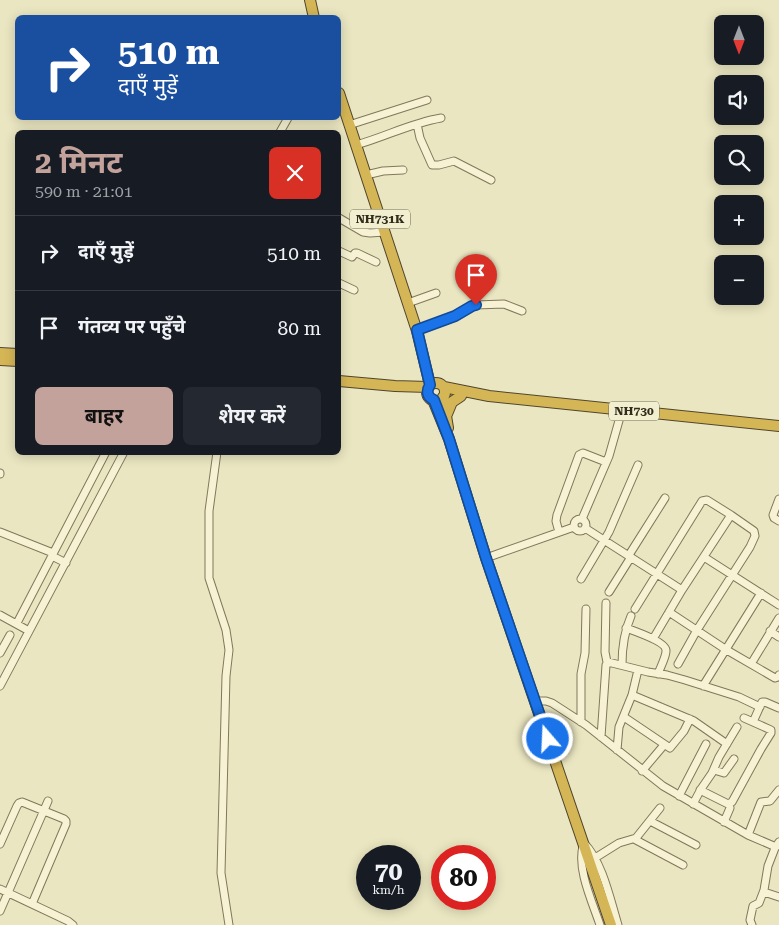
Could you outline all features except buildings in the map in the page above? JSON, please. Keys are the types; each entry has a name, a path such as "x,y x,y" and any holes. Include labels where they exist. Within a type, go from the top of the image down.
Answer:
{"highway":[{"path":"310,0 313,15"},
{"name":"NH731K","path":"341,99 437,392 449,439 486,558 611,925"},
{"path":"0,353 15,354"},
{"path":"0,360 15,361"},
{"name":"NH730","path":"341,381 395,386 461,396 489,396"},
{"name":"NH731K","path":"437,392 447,415 449,439"},
{"name":"NH730","path":"437,392 779,426"},
{"path":"447,415 452,402 461,396"}],"street":[{"path":"349,124 427,100"},
{"path":"356,145 375,140 424,121 441,118"},
{"path":"417,124 420,138 432,165 454,161 491,180"},
{"path":"366,175 383,170 403,170"},
{"path":"341,219 363,232 384,232"},
{"path":"341,253 352,257 357,253 376,262"},
{"path":"341,284 354,290"},
{"path":"408,303 436,293"},
{"path":"417,330 455,316 476,305 504,304 522,311"},
{"path":"582,519 606,462 622,410"},
{"path":"560,532 556,520 557,515 579,455 583,454 606,462"},
{"path":"17,623 104,455"},
{"path":"0,686 122,455"},
{"path":"217,455 209,511 208,578 226,630 229,650 226,676 221,873 229,925"},
{"path":"581,579 609,532 638,465"},
{"path":"609,592 665,498"},
{"path":"779,499 773,517 779,521"},
{"path":"622,665 626,628 633,612 702,501 707,500 732,514 754,531 755,536 732,576 696,630 678,664"},
{"path":"653,639 682,590 732,514"},
{"path":"574,527 575,521 582,519"},
{"path":"582,519 586,524 586,528 682,590"},
{"path":"486,558 574,527"},
{"path":"574,527 576,530 581,531 586,528"},
{"path":"0,532 53,554 66,563"},
{"path":"704,557 779,605"},
{"path":"702,686 761,593"},
{"path":"601,737 607,662 605,652 606,603"},
{"path":"581,722 580,674 585,653 586,609"},
{"path":"669,612 725,649 775,678 778,678 779,675"},
{"path":"0,615 30,630"},
{"path":"751,664 779,618"},
{"path":"626,628 653,639 665,647 658,674"},
{"path":"770,631 779,637"},
{"path":"0,654 10,635"},
{"path":"607,662 685,680 739,697 760,707"},
{"path":"617,750 619,727 632,695 638,670"},
{"path":"632,695 690,719 727,744"},
{"path":"535,701 552,703 581,722 657,783 748,835 777,844 768,866 764,892 759,903 753,906 750,920 752,925"},
{"path":"753,722 763,702 779,708"},
{"path":"624,716 669,748 672,747 690,719"},
{"path":"700,790 728,804 732,802 760,749 772,733 771,730 744,718"},
{"path":"693,804 737,727"},
{"path":"642,771 664,744"},
{"path":"679,796 706,744"},
{"path":"714,770 724,774 734,759"},
{"path":"748,835 761,802 770,801 779,790"},
{"path":"0,911 48,801"},
{"path":"0,844 19,803 22,802 66,821 32,904"},
{"path":"595,858 615,845 634,839 660,808"},
{"path":"724,822 730,808"},
{"path":"650,821 696,845"},
{"path":"634,839 684,865"},
{"path":"584,843 592,851 603,877 618,925"},
{"path":"584,843 581,855 582,869 600,925"},
{"path":"0,889 74,925"},
{"path":"764,892 779,897"}],"route":[{"path":"476,305 455,316 417,330 430,385 427,394 434,400 449,439 486,558 548,739"}]}
